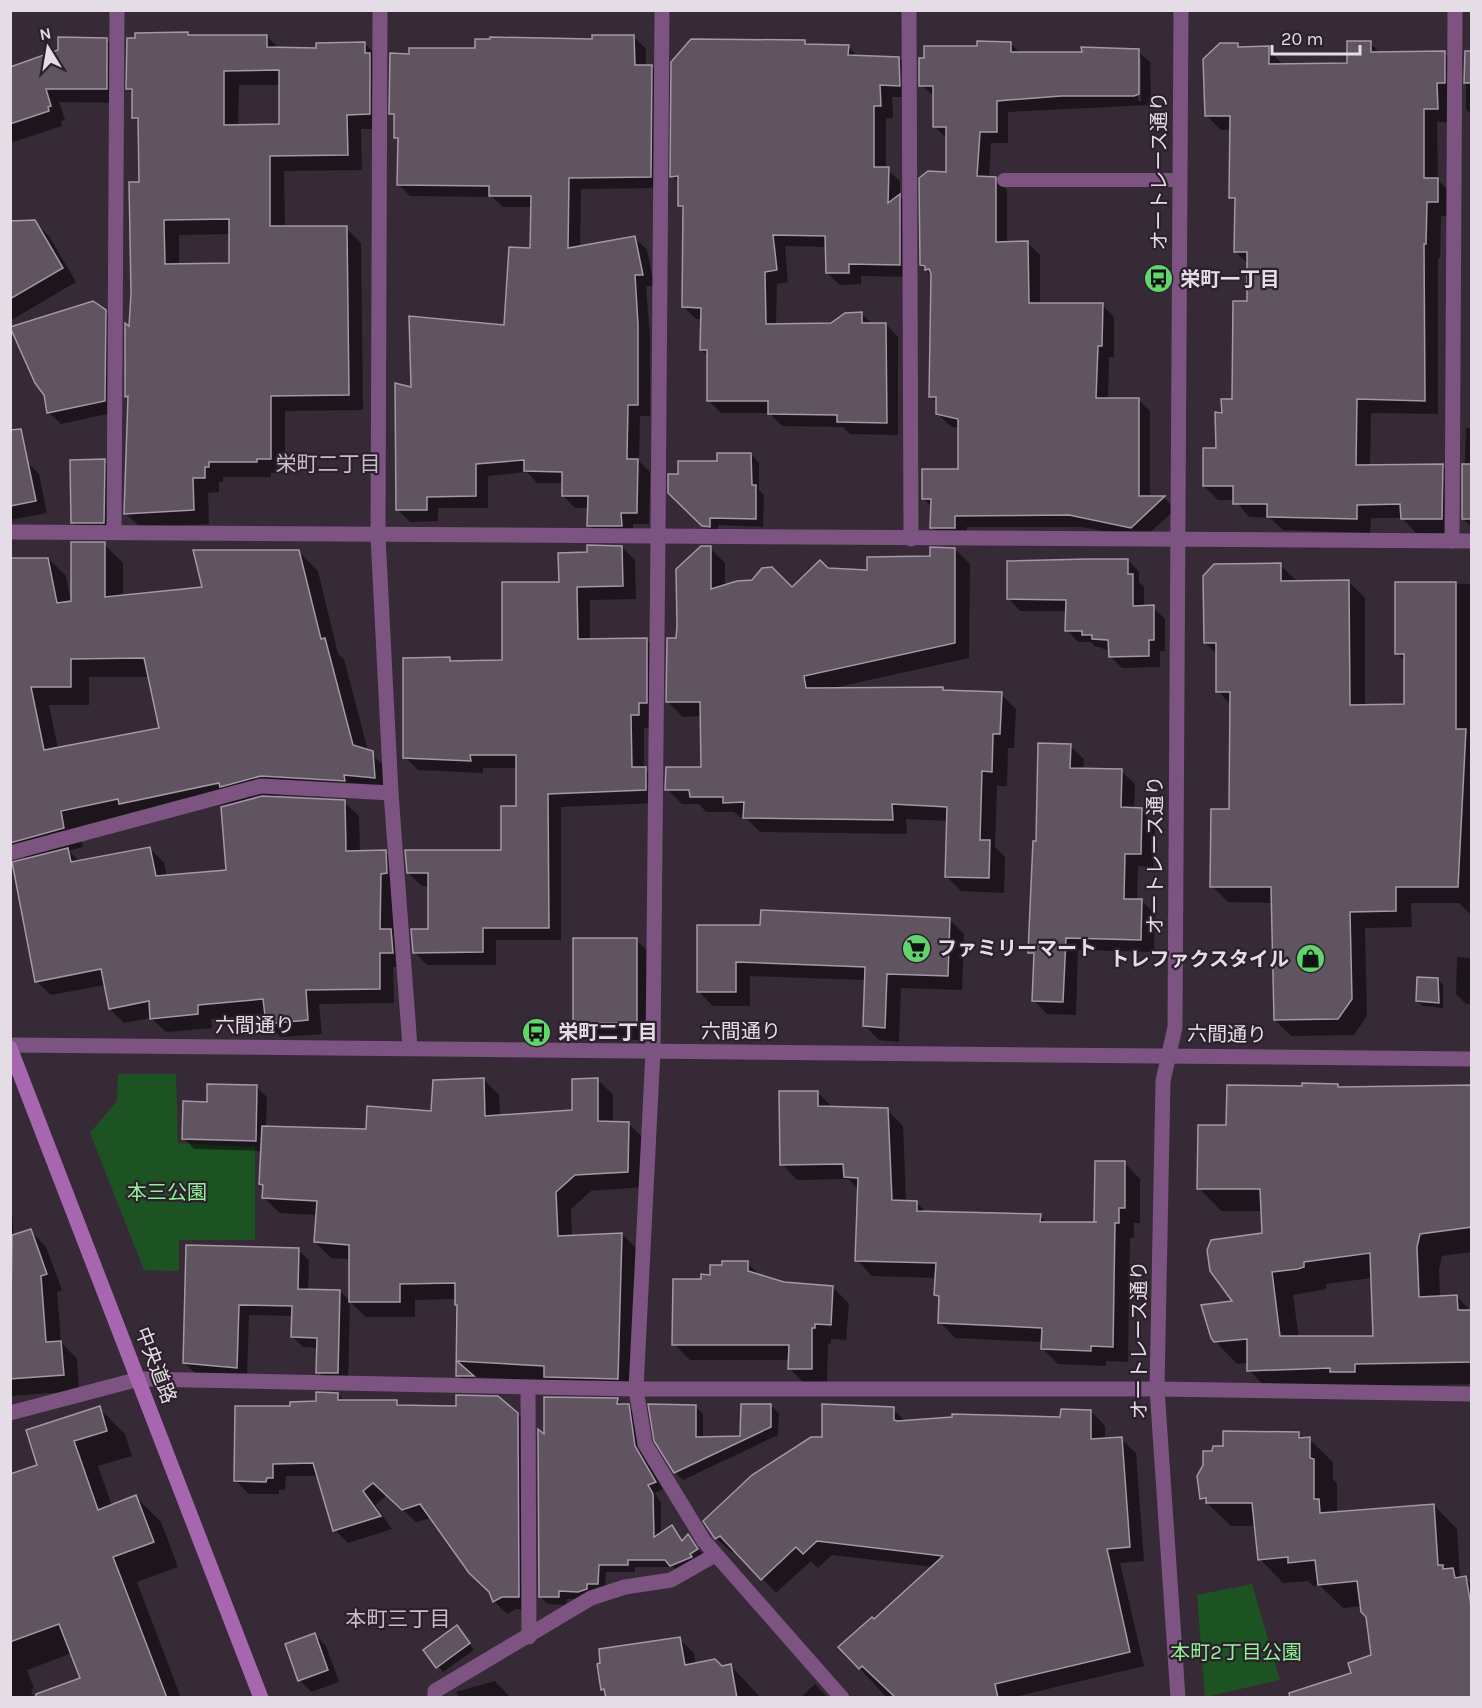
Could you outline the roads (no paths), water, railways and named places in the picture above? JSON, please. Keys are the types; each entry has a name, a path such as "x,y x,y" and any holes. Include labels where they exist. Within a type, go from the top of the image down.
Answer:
{"main road":[{"name":"中央道路","path":"10,1046 261,1698"}],"street":[{"path":"114,532 117,10"},
{"path":"380,10 378,536 391,793 410,1047"},
{"path":"662,10 653,1051 636,1389 645,1444 715,1555 842,1698"},
{"path":"909,10 911,539"},
{"name":"オートレース通り","path":"1178,1698 1157,1389 1163,1081 1175,1027 1181,10"},
{"path":"1452,541 1455,10"},
{"path":"10,532 1472,542"},
{"path":"10,853 261,786 391,793"},
{"name":"六間通り","path":"10,1046 410,1047 1472,1059"},
{"path":"10,1413 139,1379 528,1388 1157,1389 1472,1394"},
{"path":"528,1388 529,1637"},
{"path":"435,1698 435,1691 591,1598 625,1587 671,1580 715,1555"}],"lane":[{"path":"1004,180 1180,180"}],"place":[{"name":"栄町一丁目","path":"1159,279"},
{"name":"ファミリーマート","path":"916,948"},
{"name":"トレファクスタイル","path":"1310,959"},
{"name":"栄町二丁目","path":"537,1032"}],"district":[{"name":"栄町二丁目","path":"328,464"},
{"name":"本町三丁目","path":"398,1619"}],"park label":[{"name":"本三公園","path":"167,1192"},
{"name":"本町2丁目公園","path":"1236,1652"}]}
